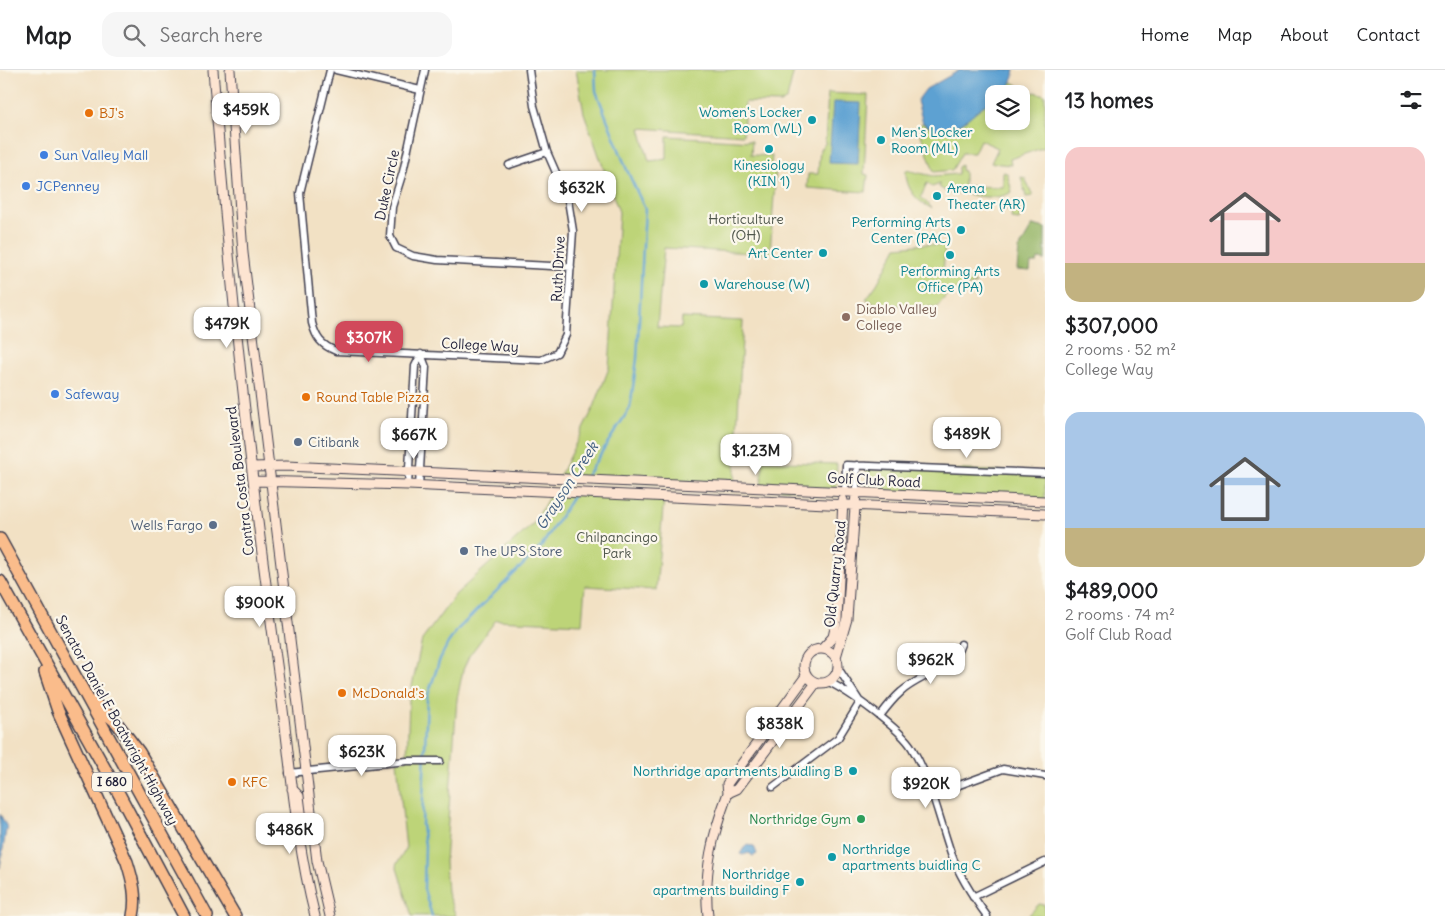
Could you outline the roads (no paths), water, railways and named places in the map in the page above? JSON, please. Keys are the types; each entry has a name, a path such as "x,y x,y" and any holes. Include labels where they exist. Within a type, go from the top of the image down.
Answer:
{"highway":[{"name":"Senator Daniel E Boatwright Highway","path":"0,539 207,916"},
{"name":"I 680","path":"0,581 118,792 184,916"},
{"path":"38,649 58,711 127,862 134,883 133,916"},
{"path":"88,698 116,722 139,752 235,916"}],"street":[{"name":"Contra Costa Boulevard","path":"213,70 227,244 254,481 292,789 305,876 315,916"},
{"path":"230,70 244,253 270,480 314,837 320,877 330,916"},
{"name":"College Way","path":"330,70 300,192 312,323 315,336 320,343 336,351 541,360 557,353"},
{"path":"336,70 420,90"},
{"name":"Duke Circle","path":"425,70 403,172 392,207 390,236 396,248 413,256 437,260 571,267"},
{"name":"Ruth Drive","path":"529,70 534,106 547,152 568,200 572,216 573,231 566,335 557,353"},
{"path":"509,165 547,152"},
{"path":"408,485 416,366 422,354"},
{"path":"419,486 426,368 422,354"},
{"path":"845,492 846,465 1045,473"},
{"name":"Golf Club Road","path":"253,468 269,466 420,472 1045,501"},
{"path":"856,492 858,466"},
{"name":"Golf Club Road","path":"254,481 408,485 1045,514"},
{"name":"Old Quarry Road","path":"708,916 706,880 709,856 728,793 727,784 806,676 803,667 805,658 812,651 822,649 833,637 838,619 842,505 845,492"},
{"name":"Old Quarry Road","path":"838,668 836,657 847,619 856,492"},
{"path":"880,716 901,692 950,662 958,654 961,644"},
{"path":"822,649 836,657"},
{"path":"838,668 860,702"},
{"path":"829,682 836,674 838,668"},
{"path":"806,676 816,683 829,682 860,702 880,716 912,747 932,795 952,854 973,897 987,916"},
{"path":"728,793 737,789 816,683"},
{"path":"773,787 838,738 860,702"},
{"path":"290,773 417,760 440,761"},
{"path":"932,795 1003,769 1045,776"},
{"path":"292,789 300,798 303,828 314,837"},
{"path":"973,897 1045,862"}],"water":[{"path":"960,70 1015,70 1010,85 985,85 985,105 962,123 940,132 923,123 917,101 926,89"},
{"path":"833,102 861,103 858,164 829,163"},
{"path":"0,814 8,829 6,830 0,868"},
{"path":"746,845 754,846 757,854 753,856 749,853 740,854"}],"waterway":[{"name":"Grayson Creek","path":"585,478 630,408 637,359 645,209 627,170 596,91 595,70"},
{"name":"Grayson Creek","path":"432,916 424,889 425,845 422,825 427,698 440,659 458,629 541,547 574,495"}],"place":[{"name":"BJ's","path":"89,113"},
{"name":"Women's Locker Room (WL)","path":"812,120"},
{"name":"Men's Locker Room (ML)","path":"881,140"},
{"name":"Kinesiology (KIN 1)","path":"769,149"},
{"name":"Sun Valley Mall","path":"44,155"},
{"name":"JCPenney","path":"26,186"},
{"name":"Arena Theater (AR)","path":"937,196"},
{"name":"Performing Arts Center (PAC)","path":"961,230"},
{"name":"Art Center","path":"823,253"},
{"name":"Performing Arts Office (PA)","path":"950,255"},
{"name":"Warehouse (W)","path":"704,284"},
{"name":"Diablo Valley College","path":"846,317"},
{"name":"Safeway","path":"55,394"},
{"name":"Round Table Pizza","path":"306,397"},
{"name":"Citibank","path":"298,442"},
{"name":"Wells Fargo","path":"213,525"},
{"name":"The UPS Store","path":"464,551"},
{"name":"McDonald's","path":"342,693"},
{"name":"Northridge apartments buidling B","path":"853,771"},
{"name":"KFC","path":"232,782"},
{"name":"Northridge Gym","path":"861,819"},
{"name":"Northridge apartments buidling C","path":"832,857"},
{"name":"Northridge apartments building F","path":"800,882"}],"park label":[{"name":"Horticulture (OH)","path":"746,228"},
{"name":"Chilpancingo Park","path":"617,546"}]}
